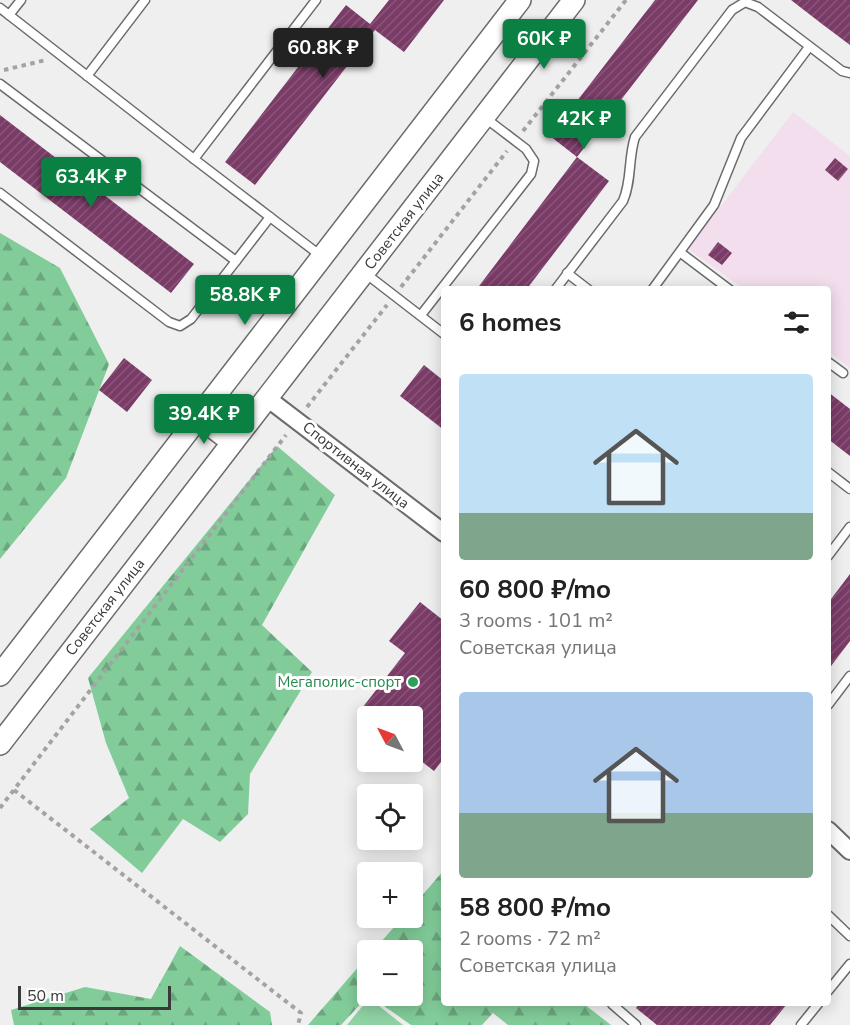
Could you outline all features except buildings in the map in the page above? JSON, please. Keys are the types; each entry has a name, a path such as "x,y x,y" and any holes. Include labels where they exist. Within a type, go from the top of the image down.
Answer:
{"street":[{"path":"0,675 520,0"},
{"name":"Советская улица","path":"0,744 574,0"},
{"name":"Спортивная улица","path":"267,398 441,531"},
{"path":"199,417 232,442"},
{"path":"831,833 850,851"}],"lane":[{"path":"9,15 21,0"},
{"path":"87,76 145,0"},
{"path":"194,159 316,0"},
{"path":"558,286 623,201 629,189 631,150 635,137 732,10 745,2 758,7 842,71 850,73"},
{"path":"0,8 323,258"},
{"path":"655,286 714,206 741,138 809,47"},
{"path":"0,84 236,261"},
{"path":"444,286 531,174 534,161 526,148 484,117"},
{"path":"0,193 169,322 180,326 191,319 270,217"},
{"path":"681,253 725,286"},
{"path":"364,273 441,332"},
{"path":"567,273 584,286"},
{"path":"421,315 441,289"},
{"path":"831,364 843,373"},
{"path":"831,474 850,489"},
{"path":"831,552 850,527"},
{"path":"831,701 850,676"},
{"path":"831,918 850,936"},
{"path":"831,987 850,964"},
{"path":"614,1006 636,1025"},
{"path":"801,1025 816,1006"}],"path":[{"path":"0,808 297,420 626,0"},
{"path":"0,71 62,56"},
{"path":"14,790 301,1013 298,1025"}],"shaded area":[{"path":"793,112 850,156 850,368 831,353 831,286 740,286 688,249"}],"green space":[{"path":"0,233 60,268 109,364 66,478 0,559"},
{"path":"277,446 335,495 262,625 312,672 250,774 248,814 220,842 183,819 142,873 90,829 129,798 106,743 88,678"},
{"path":"441,873 441,1006 587,1006 611,1025 508,1025 493,1013 482,1025 411,1025 384,1006 423,1006 423,940 383,940 393,928 423,928 423,894"},
{"path":"180,946 270,1012 272,1025 14,1025 11,1010 85,987 151,999"},
{"path":"357,969 359,1006 341,1025 308,1025"},
{"path":"362,1006 379,1006 403,1025 347,1025"}],"place":[{"name":"Мегаполис-спорт","path":"413,682"}]}
